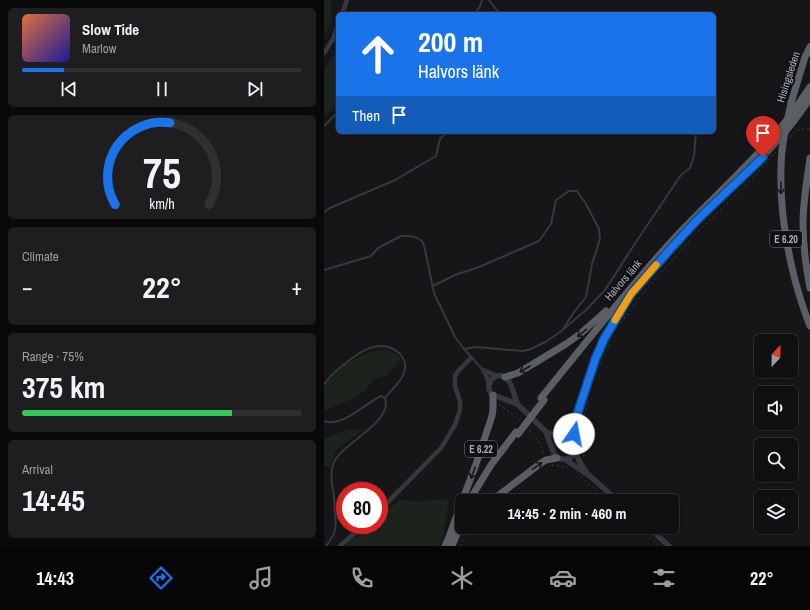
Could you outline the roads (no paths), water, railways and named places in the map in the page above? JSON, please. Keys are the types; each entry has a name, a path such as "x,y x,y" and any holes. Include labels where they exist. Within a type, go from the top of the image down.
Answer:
{"highway":[{"name":"Hisingsleden","path":"810,47 805,57 791,103 781,149 781,195 784,225 790,258 810,326"},
{"name":"Halvors länk","path":"473,494 491,465 622,298 669,244 778,131 810,87"},
{"name":"Halvors länk","path":"543,399 673,246 698,219 780,139 810,98"},
{"name":"E 6.20","path":"810,158 804,201 803,223 810,288"},
{"name":"E 6.22","path":"574,449 574,426 595,360 604,339 631,294"},
{"name":"E 6.22","path":"502,376 518,373 566,344 622,298"},
{"name":"E 6.22","path":"465,494 494,409 493,395"},
{"name":"Halvors länk","path":"477,494 517,433"},
{"path":"500,494 546,460 557,458"},
{"name":"E 6.22","path":"445,546 455,520"},
{"name":"E 6.22","path":"449,537 455,526"},
{"path":"452,546 458,534"}],"street":[{"path":"343,12 347,0"},
{"path":"324,53 333,39 336,31"},
{"path":"388,502 441,448 455,425 460,410 460,401 455,386 455,376 471,358"},
{"path":"483,370 502,376 510,383 517,404"},
{"path":"483,370 489,384"},
{"name":"E 6.22","path":"493,395 490,392 489,384 491,379 496,376 502,376"},
{"path":"493,395 517,404 546,432 570,441 579,466"},
{"path":"546,432 553,454 557,458 579,466 610,494"},
{"path":"566,460 570,458 574,449"},
{"path":"340,546 354,534"},
{"path":"656,534 669,546"}],"lane":[{"path":"476,12 482,0"},
{"path":"489,0 498,12"},
{"path":"324,126 336,114"},
{"path":"324,212 395,180 436,156 440,139 444,134"},
{"path":"464,350 476,347 523,351 531,349 560,332 586,310 605,290 681,175 690,168 694,156 696,134"},
{"path":"433,286 455,275 479,267 539,240 551,224 556,200 569,191 577,191 586,204 599,229 600,239 592,264 586,297 560,332"},
{"path":"324,270 371,256 378,248 401,236 415,237 422,241 434,293 455,337 464,350 483,370"},
{"path":"324,385 333,373 356,355 370,348 381,346 389,347 401,354 406,368 401,379 385,398"},
{"path":"324,421 341,421 378,397 381,396 385,398"},
{"path":"326,546 334,533 335,527 331,473 335,460 345,448 376,423 386,406 387,402 385,398"}]}
